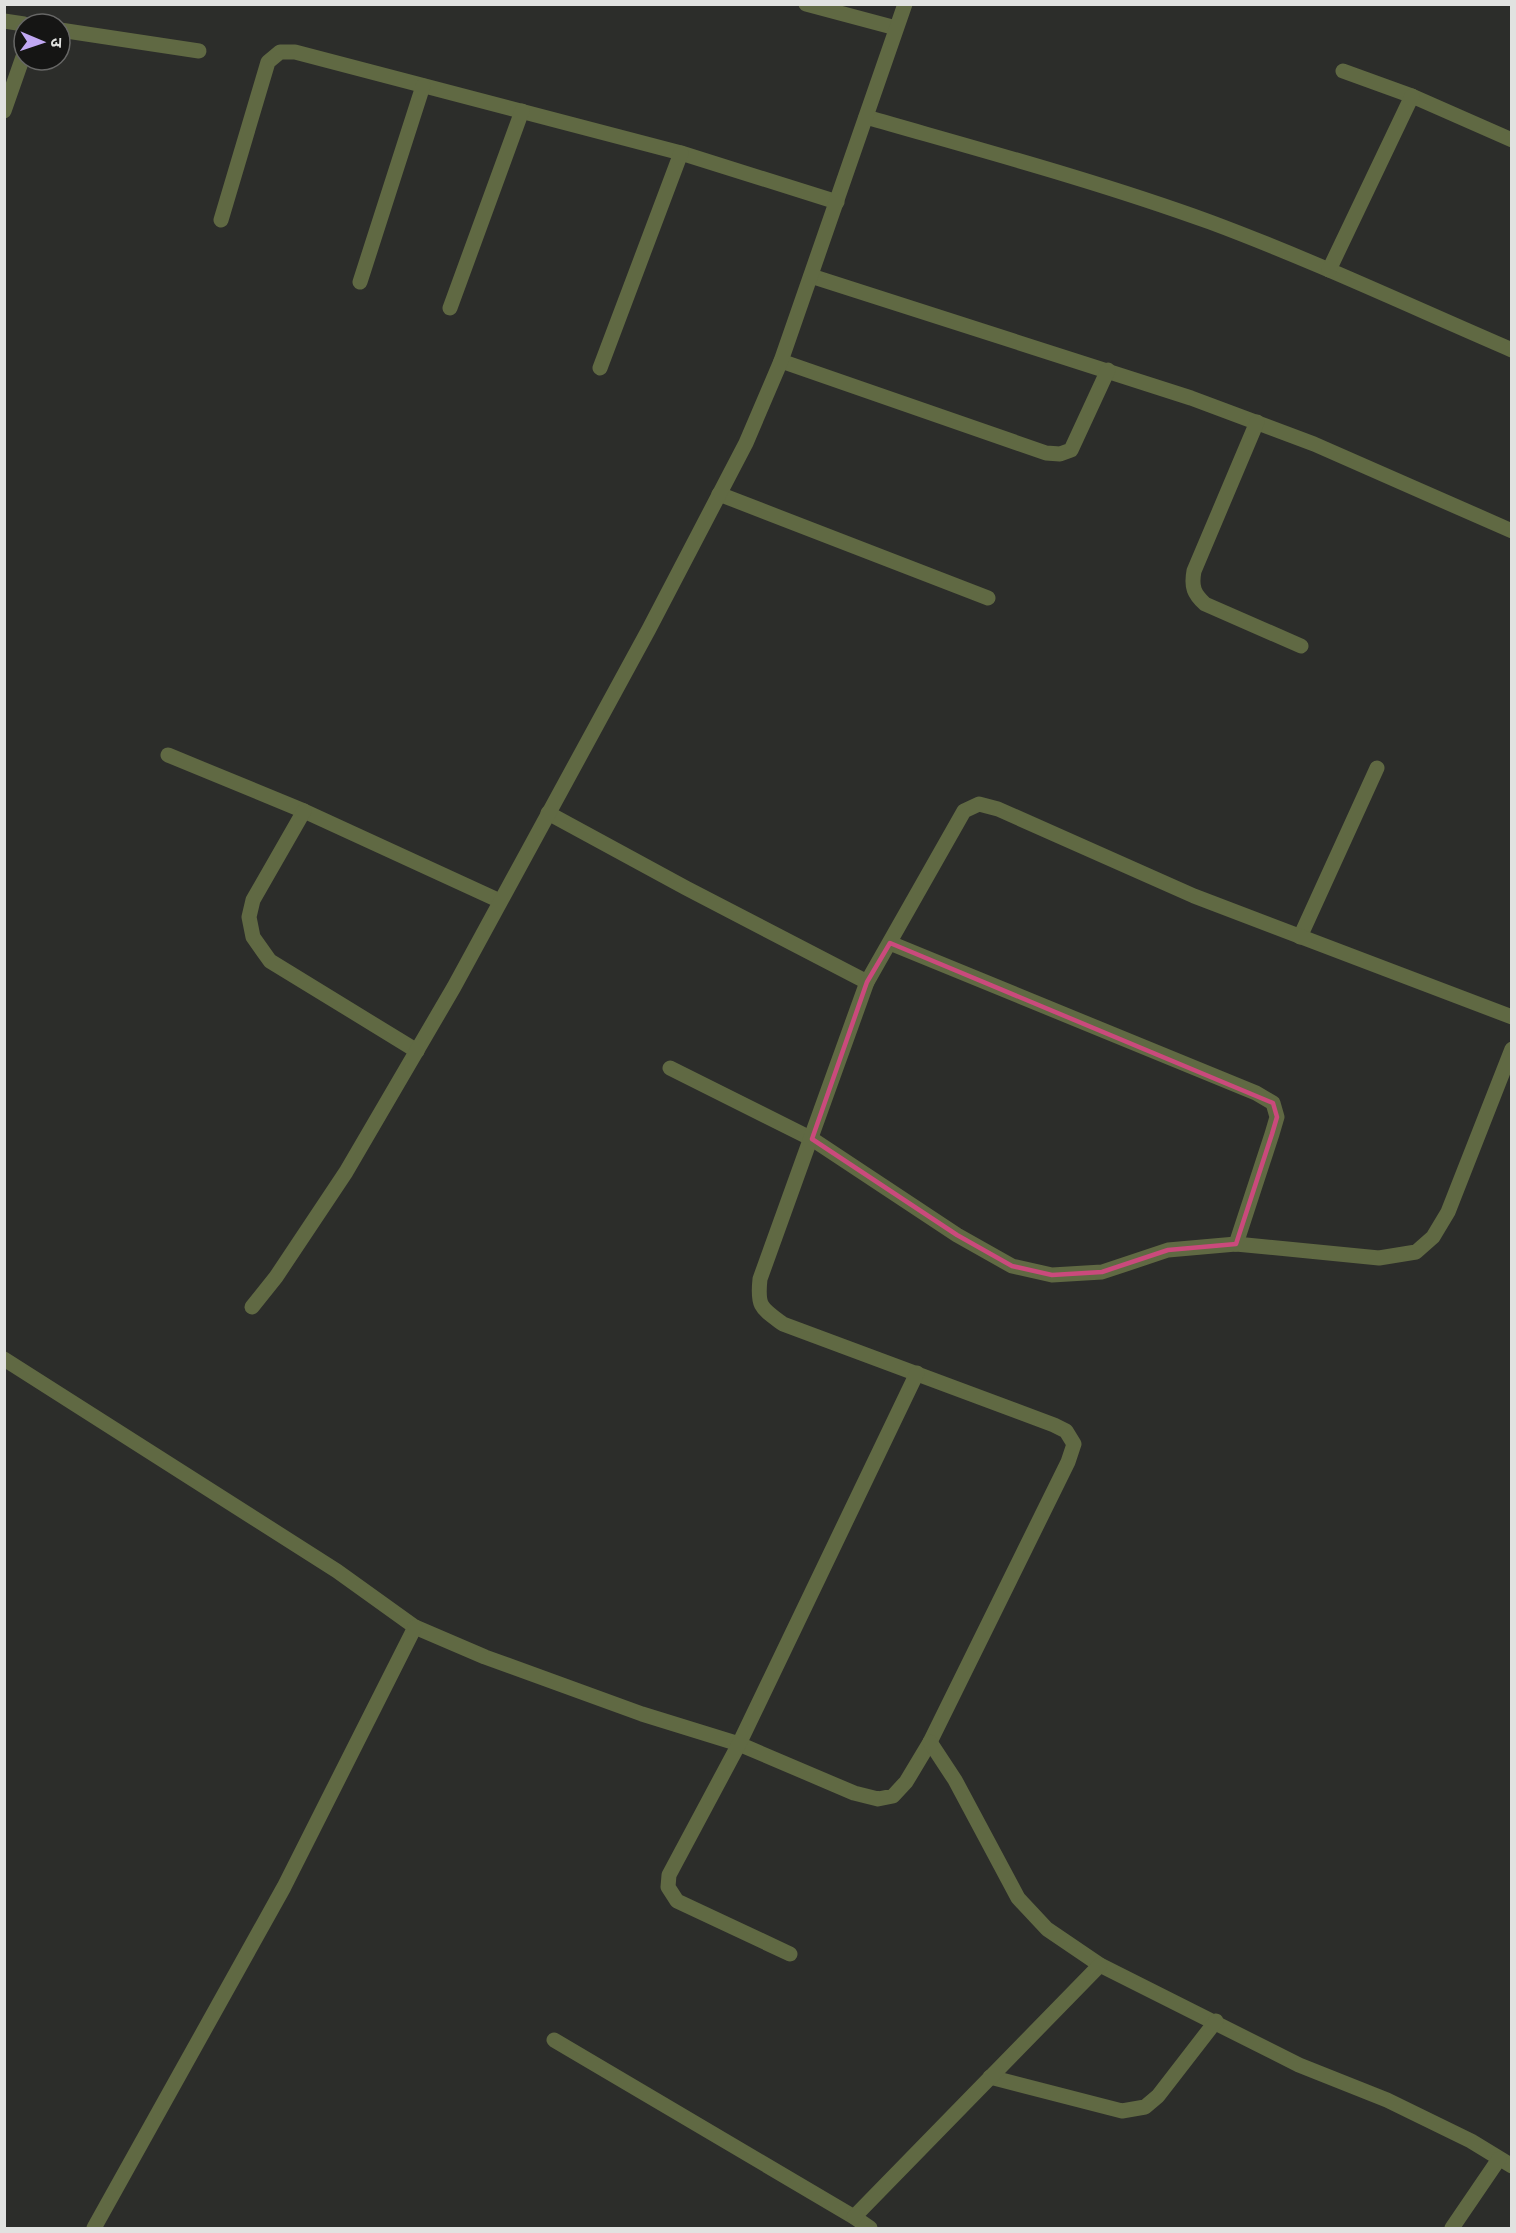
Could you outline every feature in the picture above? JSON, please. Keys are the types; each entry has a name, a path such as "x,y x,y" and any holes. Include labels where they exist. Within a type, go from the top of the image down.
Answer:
{"street":[{"path":"806,4 896,28"},
{"path":"252,1307 276,1277 346,1172 417,1051 649,630 746,443 781,361 905,4"},
{"path":"72,32 200,51"},
{"path":"221,220 268,62 280,52 295,52 681,153 837,201"},
{"path":"1343,71 1412,96 1512,140"},
{"path":"4,111 18,72"},
{"path":"360,282 423,86"},
{"path":"1329,270 1412,96"},
{"path":"450,308 522,111"},
{"path":"866,117 1098,184 1211,223 1329,270 1512,350"},
{"path":"600,368 681,153"},
{"path":"811,276 1108,370 1257,422 1314,444 1512,531"},
{"path":"781,361 1046,453 1060,454 1071,450 1108,370"},
{"path":"1257,422 1194,572 1192,583 1196,595 1205,604 1301,646"},
{"path":"719,494 988,598"},
{"path":"168,755 304,811 500,901"},
{"path":"1300,937 1377,768"},
{"path":"4,1359 337,1571 415,1626 484,1657 619,1706 739,1744 854,1793 878,1798 893,1796 906,1782 930,1742 1068,1462 1074,1444 1066,1431 1054,1425 783,1324 765,1311 758,1298 760,1279 867,982 964,811 979,804 998,809 1194,897 1512,1017"},
{"path":"304,811 253,900 249,917 253,937 270,961 417,1051"},
{"path":"548,813 867,982"},
{"path":"890,943 1246,1089 1273,1103 1277,1117 1236,1244"},
{"path":"670,1068 812,1139 957,1235 1012,1266 1053,1275 1102,1272 1167,1250 1236,1244 1379,1258 1416,1252 1433,1237 1448,1212 1512,1049"},
{"path":"790,1954 677,1901 668,1887 669,1875 739,1744 917,1374"},
{"path":"94,2229 284,1887 415,1626"},
{"path":"930,1742 955,1780 1018,1898 1047,1929 1100,1965 1216,2021 1299,2065 1387,2100 1471,2141 1505,2162 1452,2229"},
{"path":"854,2217 1100,1965"},
{"path":"990,2077 1122,2111 1145,2107 1158,2096 1216,2021"},
{"path":"554,2040 854,2217 870,2229"}],"highlighted area":[{"path":"890,943 1273,1103 1277,1117 1236,1244 1168,1250 1102,1272 1052,1275 1012,1266 957,1235 812,1139 867,982"}]}
